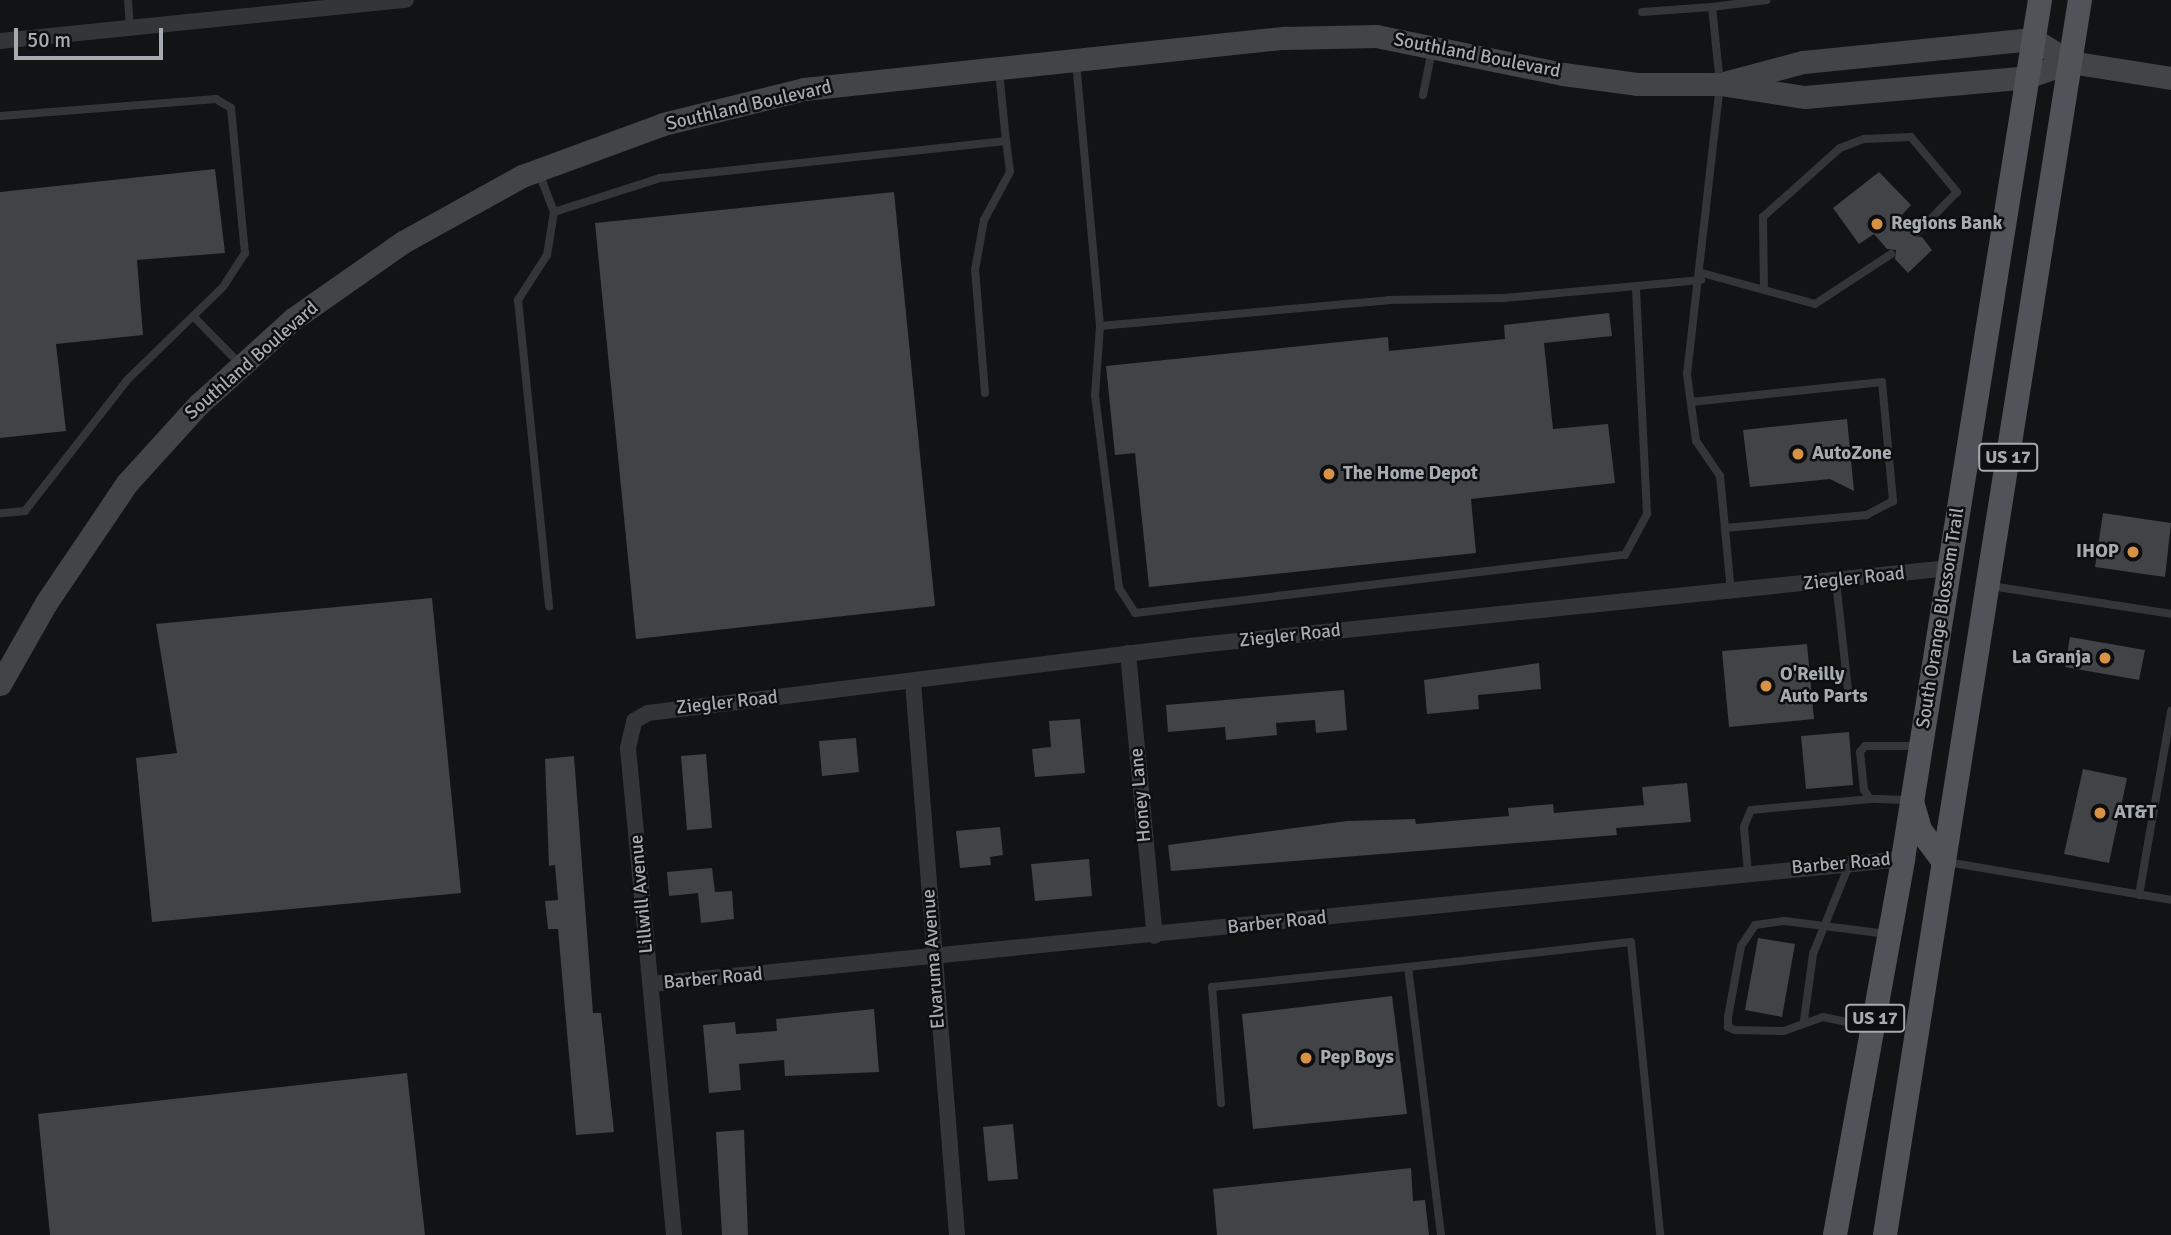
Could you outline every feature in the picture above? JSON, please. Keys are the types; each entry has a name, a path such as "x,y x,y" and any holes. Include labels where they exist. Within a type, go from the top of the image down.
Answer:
{"main road":[{"name":"South Orange Blossom Trail","path":"1835,1235 1903,859 2040,0"},
{"name":"US 17","path":"1885,1235 2080,0"},
{"path":"1912,801 1920,830 1944,862"},
{"path":"1903,859 1918,867 1931,886 1936,913"}],"street":[{"path":"0,41 349,3 406,0"},
{"name":"Southland Boulevard","path":"0,684 46,603 127,483 242,365 293,319 403,242 538,170 663,124 804,89 1285,38 1377,36 1638,84 1720,84 1805,97 2027,77 2070,62"},
{"path":"2033,39 2070,62 2171,78"},
{"name":"Southland Boulevard","path":"1720,84 1803,62 2033,39"},
{"name":"Ziegler Road","path":"634,721 664,710 914,682 1128,653 1949,568"},
{"name":"Honey Lane","path":"1128,653 1155,936"},
{"name":"Elvaruma Avenue","path":"914,682 957,1235"},
{"name":"Lillwill Avenue","path":"634,721 628,748 674,1235"},
{"name":"Barber Road","path":"651,984 934,959 1903,859"}],"lane":[{"path":"128,0 130,28"},
{"path":"1642,12 1767,0"},
{"path":"1712,7 1720,84 1701,276 1687,374 1696,441 1720,476 1731,592"},
{"path":"1423,95 1433,45"},
{"path":"1076,60 1100,326 1095,395 1117,574 1135,613 1625,555 1647,514 1636,286"},
{"path":"985,393 975,270 984,220 1010,172 999,68"},
{"path":"0,116 216,99 231,108 245,253 223,287 128,379 25,511 0,513"},
{"path":"1764,290 1763,217 1840,148 1864,139 1911,137 1957,192 1918,232"},
{"path":"554,212 660,178 1006,141"},
{"path":"538,170 554,212 547,255 518,300 549,606"},
{"path":"1100,326 1389,300 1504,298 1636,286 1701,276 1815,304 1891,254"},
{"path":"192,316 242,365"},
{"path":"1691,402 1882,382 1893,501 1867,514 1725,528"},
{"path":"1836,581 1849,698"},
{"path":"1988,585 2171,614"},
{"path":"2139,895 2171,711"},
{"path":"1870,799 1864,790 1860,752 1865,746 1921,746"},
{"path":"1748,874 1744,827 1751,810 1870,799 1912,801"},
{"path":"1944,862 2171,900"},
{"path":"1804,1020 1813,954 1850,863"},
{"path":"1874,1028 1823,1017 1804,1020 1784,1031 1728,1027 1741,946 1746,933 1765,921 1824,925 1890,934"},
{"path":"1222,1103 1212,988 1631,942 1660,1235"},
{"path":"1408,967 1441,1235"}],"building":[{"path":"215,169 225,253 137,260 143,335 56,344 66,431 0,438 0,192"},
{"name":"Regions Bank","path":"1879,172 1911,205 1901,216 1913,228 1913,236 1922,237 1932,250 1908,273 1895,259 1896,250 1887,249 1874,234 1859,244 1833,208"},
{"path":"894,192 935,606 636,639 595,223"},
{"name":"The Home Depot","path":"1609,313 1612,336 1544,343 1553,429 1608,424 1615,483 1471,499 1476,553 1149,587 1135,453 1115,455 1106,366 1388,337 1389,351 1505,339 1504,325"},
{"name":"AutoZone","path":"1847,419 1854,491 1830,479 1750,487 1743,430"},
{"name":"IHOP","path":"2103,513 2171,523 2165,577 2095,567"},
{"path":"432,598 461,893 152,922 136,758 177,753 156,624"},
{"name":"La Granja","path":"2070,637 2145,650 2139,680 2065,667"},
{"path":"1807,644 1814,719 1729,727 1722,651"},
{"path":"1539,663 1541,689 1478,695 1479,709 1427,714 1424,680"},
{"path":"1344,690 1347,730 1316,733 1315,720 1276,723 1277,735 1226,740 1225,727 1168,732 1166,705"},
{"path":"1080,719 1085,773 1035,777 1032,749 1051,747 1049,721"},
{"path":"1849,732 1853,785 1806,789 1801,736"},
{"path":"856,738 859,772 822,776 819,741"},
{"path":"706,754 712,828 687,830 681,756"},
{"path":"574,756 593,1013 601,1013 614,1132 576,1135 558,929 548,929 545,901 558,900 555,865 549,866 545,759"},
{"path":"2083,769 2127,778 2109,863 2064,854"},
{"path":"1687,783 1691,822 1616,828 1617,835 1171,871 1168,845 1347,821 1415,819 1416,824 1509,816 1508,808 1553,804 1554,813 1644,805 1642,787"},
{"path":"1000,827 1003,855 990,857 991,865 960,868 956,831"},
{"path":"1089,859 1092,896 1035,901 1031,864"},
{"path":"712,868 715,892 732,891 734,919 701,923 698,893 669,896 667,872"},
{"path":"1758,938 1795,944 1782,1017 1745,1010"},
{"path":"1392,996 1407,1114 1253,1129 1242,1014"},
{"path":"874,1009 879,1072 785,1076 784,1060 739,1064 741,1090 709,1093 703,1025 735,1022 736,1034 777,1031 776,1019"},
{"path":"407,1073 425,1235 50,1235 38,1114"},
{"path":"1013,1124 1018,1179 988,1181 983,1127"},
{"path":"744,1130 748,1235 722,1235 716,1132"},
{"path":"1411,1168 1413,1201 1425,1200 1429,1235 1217,1235 1213,1189"}],"place":[{"name":"Regions Bank","path":"1877,224"},
{"name":"AutoZone","path":"1798,454"},
{"name":"The Home Depot","path":"1329,474"},
{"name":"IHOP","path":"2133,552"},
{"name":"La Granja","path":"2105,658"},
{"name":"O'Reilly Auto Parts","path":"1766,686"},
{"name":"AT&T","path":"2100,813"},
{"name":"Pep Boys","path":"1306,1058"}]}
